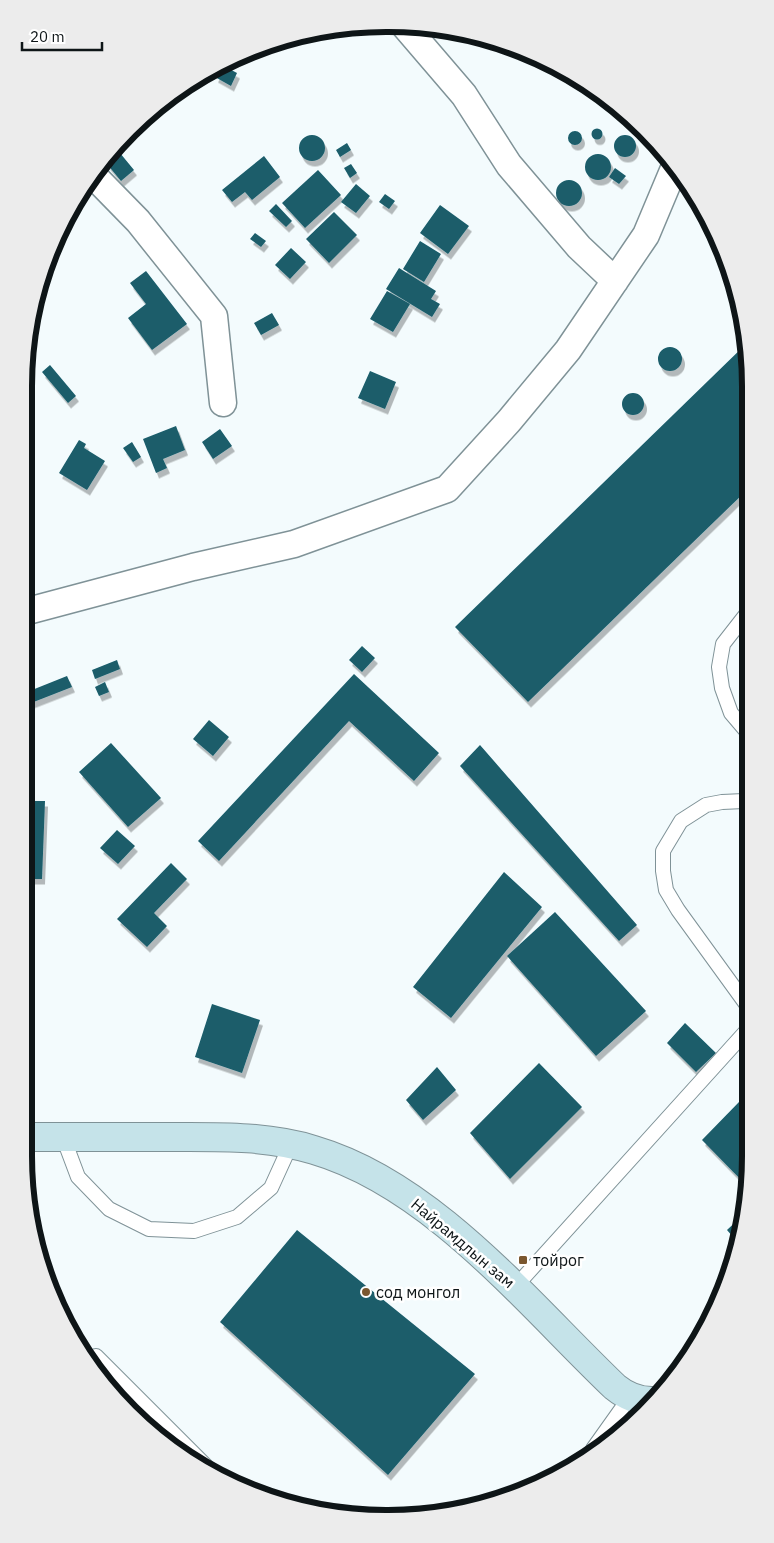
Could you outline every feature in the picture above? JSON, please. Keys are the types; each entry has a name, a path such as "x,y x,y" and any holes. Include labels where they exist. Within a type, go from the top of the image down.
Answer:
{"main road":[{"name":"Найрамдлын зам","path":"32,1137 242,1138 291,1144 335,1156 365,1170 395,1188 446,1224 516,1287 622,1393 641,1399"}],"street":[{"path":"411,33 464,94 509,165 580,247 615,281"},
{"path":"32,610 193,567 294,544 447,489 568,350 646,235 671,175"},
{"path":"99,181 138,221 214,316 223,403"}],"lane":[{"path":"742,620 723,644 719,666 722,688 731,712 742,726"},
{"path":"742,801 706,805 681,821 663,851 663,871 666,890 678,910 742,998"},
{"path":"516,1287 742,1036"},
{"path":"63,1137 78,1177 109,1210 149,1228 194,1231 237,1217 271,1188 291,1144"},
{"path":"96,1356 192,1452"},
{"path":"609,1432 641,1399"}],"building":[{"path":"230,69 237,73 231,86 215,77"},
{"path":"597,128 603,134 597,140 591,134"},
{"path":"575,131 580,133 582,138 580,143 575,145 570,143 568,138 570,133"},
{"path":"312,135 321,139 325,148 321,157 312,161 303,157 299,148 303,139"},
{"path":"625,135 633,138 636,146 633,154 625,157 617,154 614,146 617,138"},
{"path":"347,143 351,150 340,157 336,150"},
{"path":"120,153 134,170 121,181 109,167"},
{"path":"598,154 607,158 611,167 607,176 598,180 589,176 585,167 589,158"},
{"path":"264,156 280,177 252,200 245,192 232,202 222,190"},
{"path":"351,164 357,173 350,178 344,168"},
{"path":"615,168 626,176 619,184 609,177"},
{"path":"318,170 341,195 305,228 282,203"},
{"path":"569,180 579,183 582,193 579,203 569,206 559,203 556,193 559,183"},
{"path":"356,184 370,196 356,213 341,202"},
{"path":"385,194 395,201 389,209 379,202"},
{"path":"276,204 292,221 286,227 269,211"},
{"path":"440,205 469,226 448,254 420,233"},
{"path":"334,212 357,235 329,263 306,239"},
{"path":"255,233 266,241 261,247 250,239"},
{"path":"420,241 441,254 424,282 403,269"},
{"path":"291,248 306,262 290,279 275,265"},
{"path":"399,268 436,291 431,299 440,304 432,317 386,289"},
{"path":"146,271 187,324 152,350 128,318 146,304 130,283"},
{"path":"387,291 410,304 393,332 370,319"},
{"path":"272,313 279,325 261,335 254,323"},
{"path":"670,347 675,348 681,354 681,364 675,370 670,371 665,370 659,364 658,359 659,354 665,348"},
{"path":"739,351 742,387 742,495 528,702 455,627"},
{"path":"50,365 76,396 68,403 42,372"},
{"path":"370,371 396,382 385,409 358,398"},
{"path":"633,393 641,396 644,404 641,412 633,415 625,412 622,404 625,396"},
{"path":"176,426 185,450 163,459 167,468 156,473 143,439"},
{"path":"220,429 232,446 213,459 202,442"},
{"path":"79,440 86,444 84,448 105,461 87,490 59,473"},
{"path":"132,442 141,457 133,462 123,448"},
{"path":"362,646 375,658 362,672 349,660"},
{"path":"117,660 120,669 95,679 92,670"},
{"path":"354,674 439,753 414,781 349,721 219,861 198,841"},
{"path":"67,676 72,687 32,703 32,690"},
{"path":"105,682 109,692 99,696 95,687"},
{"path":"209,720 229,737 213,756 193,739"},
{"path":"111,743 161,798 128,827 79,772"},
{"path":"480,745 637,925 619,941 460,766"},
{"path":"33,801 45,801 42,879 32,879"},
{"path":"117,830 135,846 118,864 100,848"},
{"path":"171,863 187,879 154,913 167,926 147,947 117,919"},
{"path":"504,872 542,907 451,1018 413,987"},
{"path":"555,912 646,1011 596,1056 507,956"},
{"path":"212,1004 260,1020 242,1073 195,1057"},
{"path":"685,1023 716,1053 696,1072 667,1043"},
{"path":"539,1063 582,1107 510,1179 470,1133"},
{"path":"437,1067 456,1090 423,1120 406,1100"},
{"path":"739,1102 742,1105 741,1180 702,1140"},
{"path":"735,1222 732,1236 727,1230"},
{"path":"297,1230 475,1374 388,1475 220,1322"}],"place":[{"name":"тойрог","path":"523,1260"},
{"name":"сод монгол","path":"366,1292"}]}
